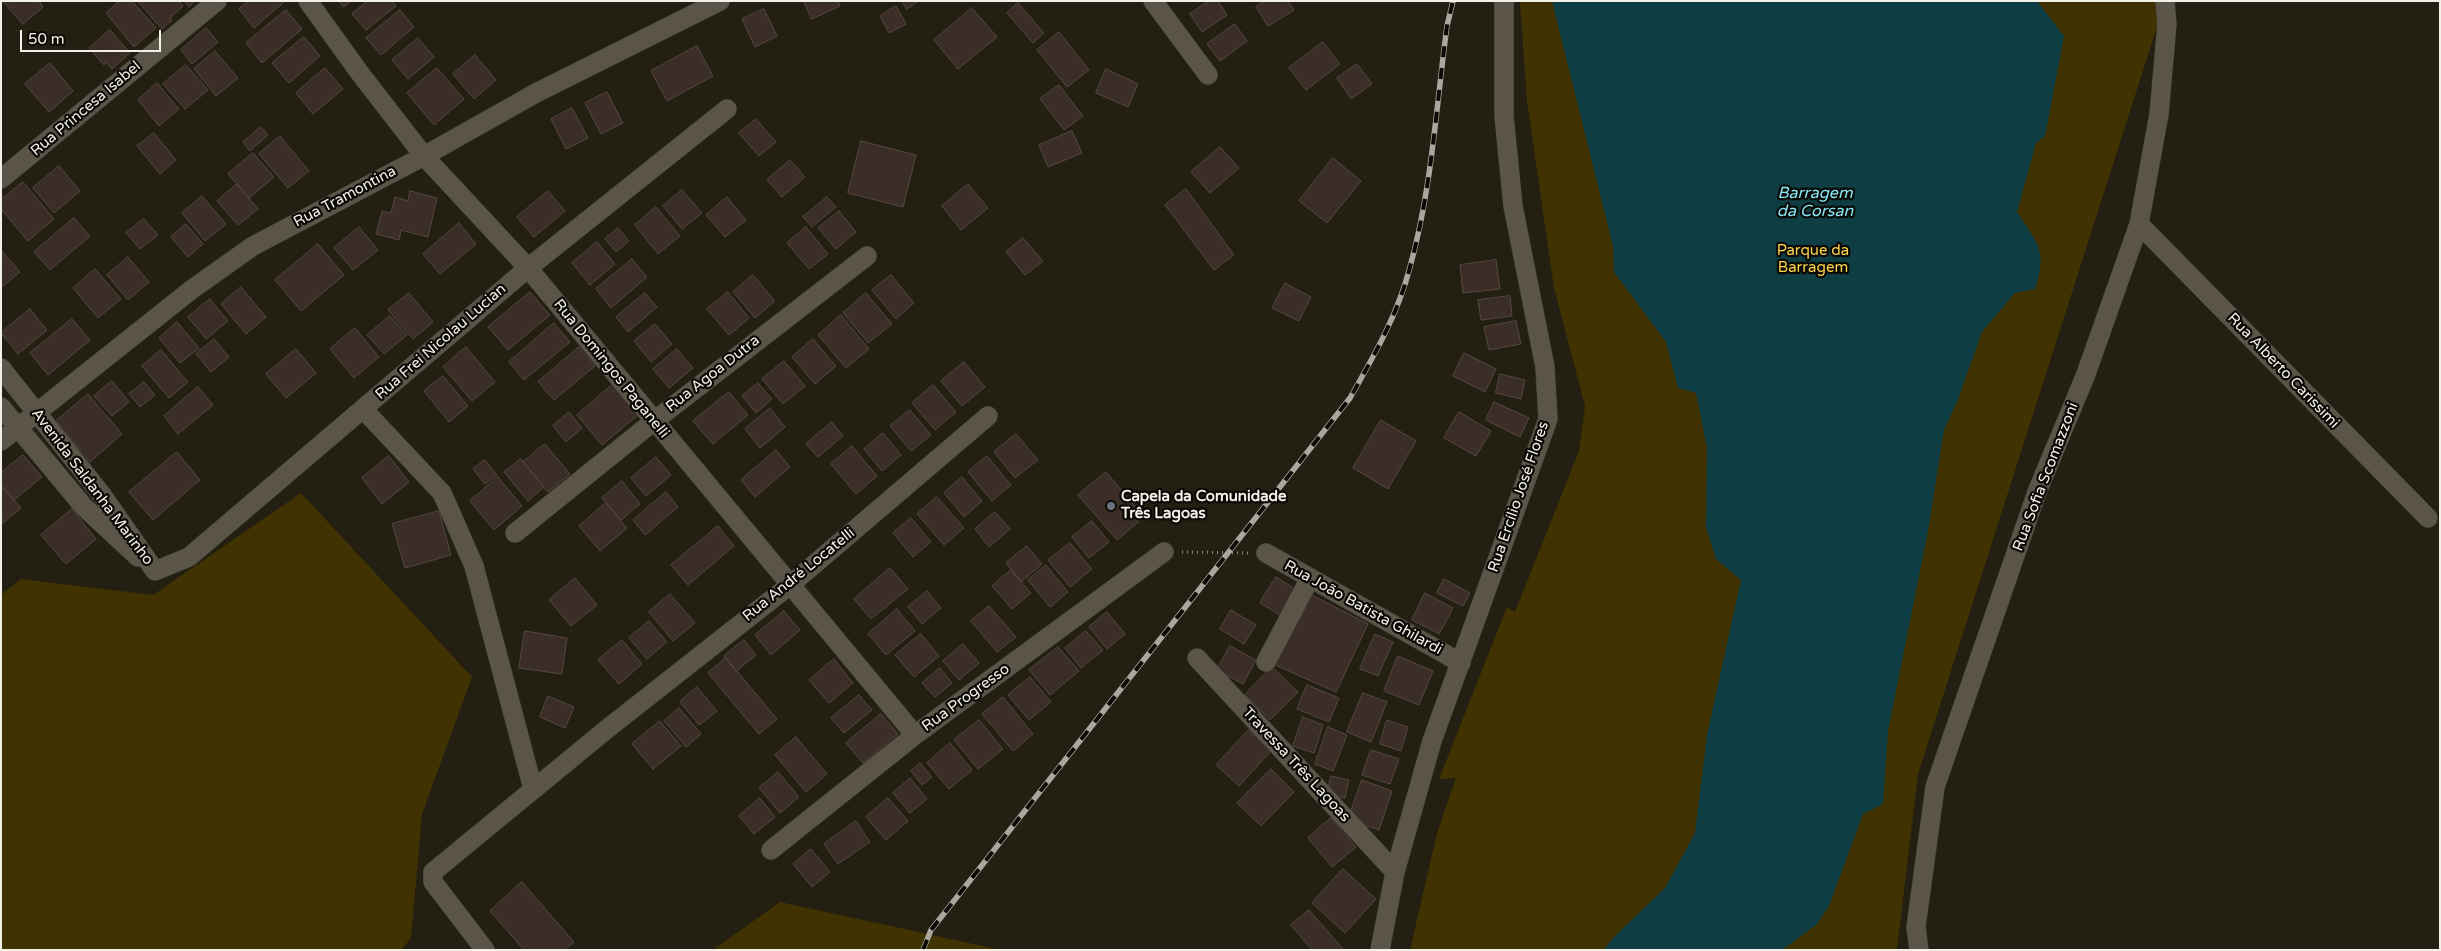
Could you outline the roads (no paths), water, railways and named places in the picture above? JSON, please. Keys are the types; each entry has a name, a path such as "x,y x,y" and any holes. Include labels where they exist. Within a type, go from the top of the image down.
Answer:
{"street":[{"name":"Rua Princesa Isabel","path":"1,179 217,1"},
{"name":"Rua Domingos Paganelli","path":"308,1 359,72 424,156 528,268 915,736"},
{"name":"Rua Tramontina","path":"1,441 17,427 38,414 191,290 252,246 424,156 694,8 720,1"},
{"path":"1153,1 1208,75"},
{"name":"Rua Ercílio José Flores","path":"1380,950 1395,872 1432,741 1548,419 1545,367 1513,206 1506,134 1504,1"},
{"name":"Rua Sofia Scomazzoni","path":"1920,950 1916,926 1934,787 2038,492 2089,365 2139,224 2159,114 2167,24 2166,1"},
{"name":"Rua Frei Nicolau Lucian","path":"155,571 189,558 528,268 727,109"},
{"name":"Rua Alberto Carissimi","path":"2139,224 2428,518"},
{"name":"Rua Agoa Dutra","path":"515,533 654,421 867,256"},
{"name":"Avenida Saldanha Marinho","path":"1,368 102,495 155,571"},
{"name":"Avenida Saldanha Marinho","path":"1,407 84,507 120,542 155,571"},
{"path":"363,409 442,493 474,566 533,789"},
{"name":"Rua André Locatelli","path":"485,950 433,882 433,872 607,729 790,585 988,416"},
{"name":"Rua Progresso","path":"771,850 915,736 1164,552"},
{"name":"Rua João Batista Ghilardi","path":"1259,553 1310,578 1461,663"},
{"path":"1266,662 1310,578"},
{"name":"Travessa Três Lagoas","path":"1197,658 1395,872"}],"water":[{"name":"Barragem da Corsan","path":"1552,1 2037,1 2064,36 2045,136 2036,143 2017,212 2038,248 2040,256 2039,276 2035,289 2015,293 1982,332 1957,402 1944,430 1928,531 1888,731 1883,804 1863,814 1829,906 1816,925 1782,950 1604,950 1612,939 1665,888 1695,833 1707,735 1741,580 1716,559 1706,527 1707,448 1696,393 1678,388 1666,342 1614,272 1613,246"}],"railway":[{"path":"923,950 931,930 1350,398 1368,366 1385,334 1405,284 1424,207 1447,26 1453,1"}],"place":[{"name":"Capela da Comunidade Três Lagoas","path":"1111,506"}],"park label":[{"name":"Parque da Barragem","path":"1813,260"}]}
